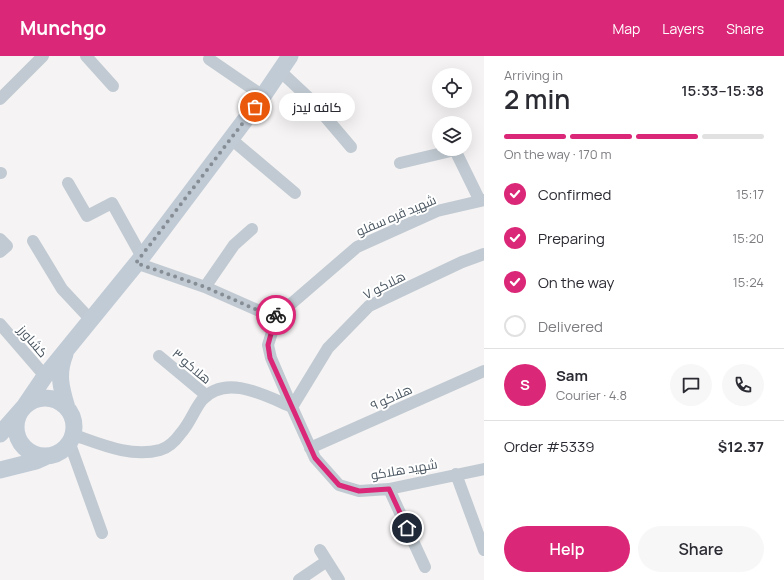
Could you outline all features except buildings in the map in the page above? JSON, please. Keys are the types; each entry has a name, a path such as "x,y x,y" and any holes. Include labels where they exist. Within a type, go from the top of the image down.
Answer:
{"main road":[{"path":"45,457 36,455 27,450 20,443 16,424 19,415 45,376 139,260 231,139 290,56"},
{"path":"0,470 55,455 63,451 72,439 75,426 73,416 68,408 62,390 60,367 66,350"},
{"path":"0,434 24,407 32,401 41,398 51,399 60,402 68,408"}],"street":[{"path":"0,99 43,56"},
{"path":"86,56 113,86"},
{"path":"209,59 263,96"},
{"path":"280,71 311,100 351,147"},
{"path":"231,139 295,193"},
{"path":"400,163 455,150 482,200"},
{"path":"68,183 87,216 112,203 139,260 264,313 277,316"},
{"name":"شهید قره سفلو","path":"277,316 357,246 437,211 482,200"},
{"path":"205,287 234,245 252,229"},
{"path":"0,239 7,246 0,252"},
{"path":"33,241 62,289 91,320"},
{"name":"هلاکو ۷","path":"292,407 328,348 369,306 462,262 484,254"},
{"name":"شهید هلاکو","path":"277,316 268,345 270,358 315,458 339,485 359,491 389,489 484,469"},
{"name":"کشاورز","path":"0,324 45,376"},
{"name":"هلاکو ۳","path":"159,356 207,396"},
{"name":"هلاکو ۹","path":"310,448 484,371"},
{"path":"102,533 72,439 134,452 160,450 175,440 188,425 202,401 214,390 230,388 254,391 292,407"},
{"path":"456,474 484,550"},
{"path":"389,489 425,567"},
{"path":"320,550 339,580"},
{"path":"299,580 327,561"}],"way so far":[{"path":"255,107 136,263 205,287 264,313 276,315"}],"place":[{"name":"کافه لیدز","path":"255,107"}],"route":[{"path":"276,315 277,316 268,345 270,358 315,458 339,485 359,491 389,489 407,528"}]}
